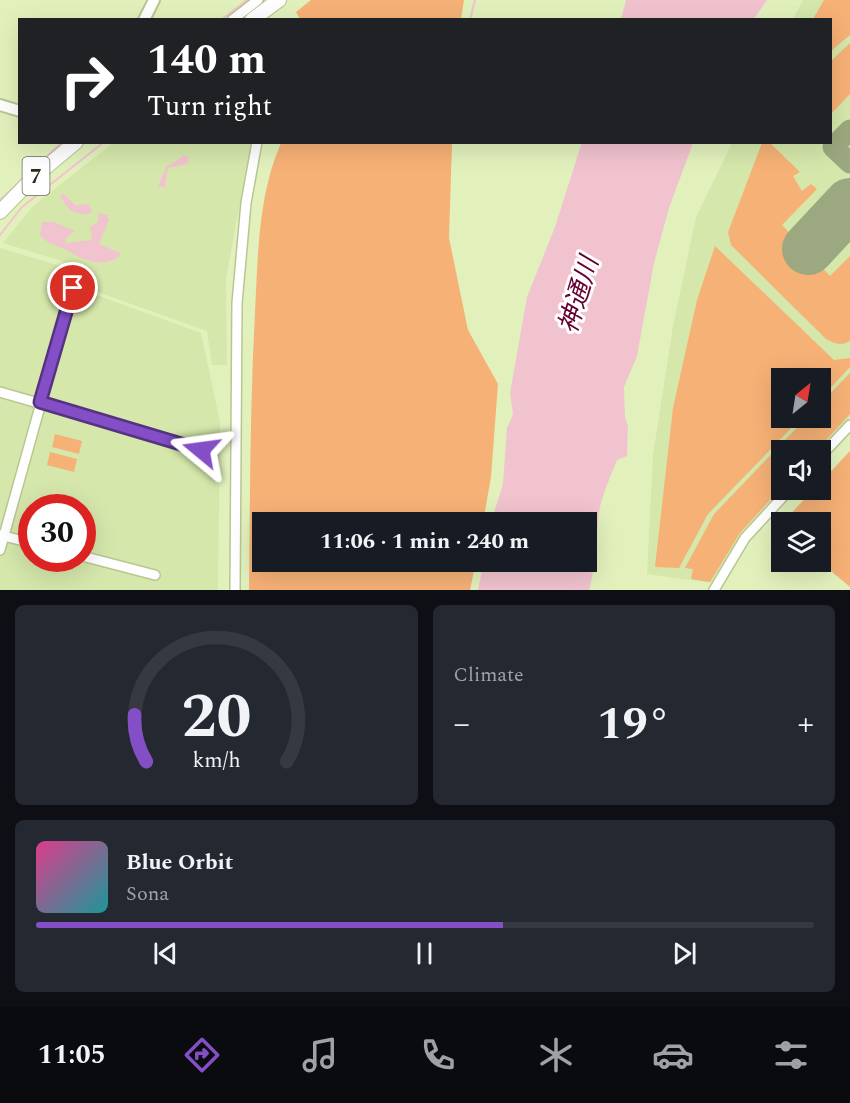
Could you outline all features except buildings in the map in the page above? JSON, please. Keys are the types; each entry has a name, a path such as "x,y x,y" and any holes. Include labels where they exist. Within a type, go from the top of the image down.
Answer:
{"main road":[{"path":"260,13 279,0"},
{"name":"7","path":"0,212 32,179 74,144"}],"street":[{"path":"145,18 154,0"},
{"path":"240,18 260,13"},
{"path":"0,105 18,110"},
{"path":"235,590 237,303 246,203 256,144"},
{"path":"0,550 2,535 73,288"},
{"path":"0,392 201,450"},
{"path":"831,445 850,425"},
{"path":"714,590 745,538 780,500"},
{"path":"2,535 18,539"},
{"path":"96,560 155,575"}],"shaded area":[{"path":"311,0 464,0 461,18 299,18 296,12"},
{"path":"803,0 850,0 850,417 828,440 771,440 771,500 773,500 741,535 711,583 647,574 653,455 673,326 696,217 732,144 832,144 832,18 794,18"},
{"path":"824,0 850,0 850,35 832,50 832,18 814,18"},
{"path":"850,43 850,94 832,113 832,60"},
{"path":"112,144 251,144 226,279 227,365 212,365 207,331 86,288 75,265 3,243 34,205"},
{"path":"281,144 452,144 449,238 468,330 498,384 491,477 485,512 252,512 252,572 474,572 470,590 249,590 250,451 258,248 268,183"},
{"path":"762,144 771,144 800,172 793,176 802,191 811,184 817,189 782,225 830,276 850,256 850,341 838,344 826,339 731,245 728,232"},
{"path":"715,246 834,360 850,358 850,367 831,387 831,368 771,368 771,428 791,428 780,440 771,440 771,449 708,514 679,568 655,567 673,408 697,300"},
{"path":"0,248 71,269 83,290 201,333 220,422 218,590 0,590"},
{"path":"850,373 850,414 826,440 785,440 796,428 831,428 831,393"},
{"path":"55,434 82,441 79,454 52,447"},
{"path":"850,451 850,587 831,571 831,512 792,512 804,500 831,500 831,471"},
{"path":"50,452 77,459 74,472 47,465"},
{"path":"771,455 771,499 740,533 710,582 691,579 693,569 685,568 714,514"}],"water":[{"path":"626,0 767,0 755,18 621,18"},
{"name":"神通川","path":"581,144 693,144 669,208 654,263 637,356 624,387 625,417 628,426 627,456 617,460 601,504 597,530 597,512 494,512 503,484 507,428 513,414 510,393 527,297 555,227"},
{"path":"185,155 189,157 188,164 168,168 165,188 158,186 166,167"},
{"path":"63,193 75,205 89,204 92,212 86,215 71,211 60,197"},
{"path":"98,213 107,215 109,220 99,244 120,253 120,256 113,260 100,263 87,260 50,243 40,235 42,222 54,222 75,231 67,237 65,243 91,240 92,233 89,228 98,222"},
{"path":"482,572 592,572 589,590 478,590"}],"waterway":[{"path":"224,18 247,0"},
{"path":"470,18 475,0"},
{"path":"0,200 60,144"},
{"path":"0,235 22,207 101,144"}],"taxiway":[{"path":"850,130 833,147 850,163"}],"runway":[{"path":"808,249 850,204"}],"route":[{"path":"73,288 40,402 201,450"}]}
